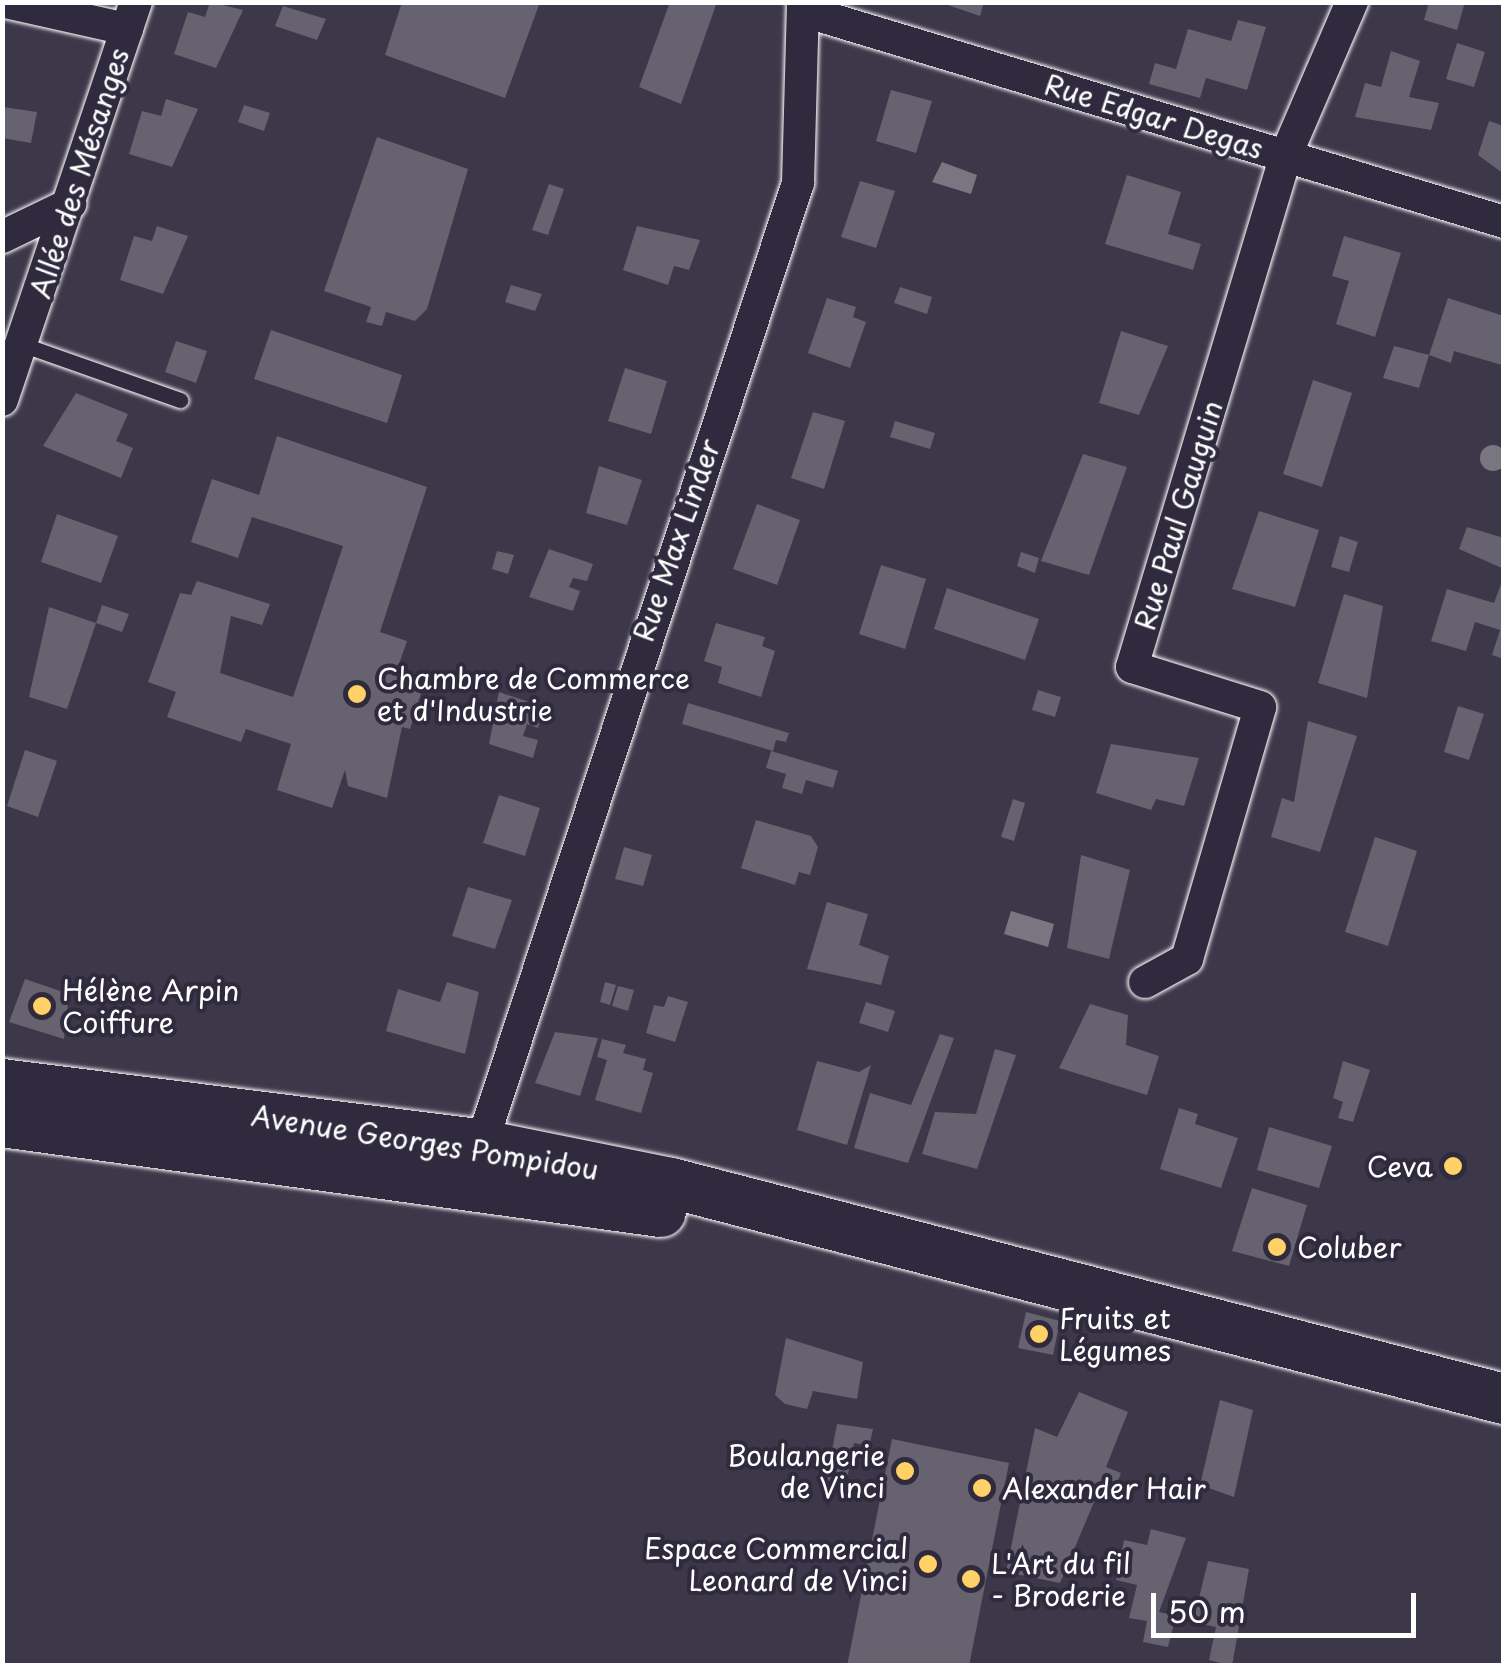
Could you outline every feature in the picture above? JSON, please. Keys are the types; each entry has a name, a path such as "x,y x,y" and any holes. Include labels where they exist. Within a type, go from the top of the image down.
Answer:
{"main road":[{"name":"Avenue Georges Pompidou","path":"2,1084 474,1165"},
{"name":"Avenue Georges Pompidou","path":"2,1122 672,1182 840,1233 1038,1274 1504,1399"}],"street":[{"path":"5,2 131,16"},
{"name":"Rue Paul Gauguin","path":"1145,982 1187,958 1260,707 1132,667 1286,155 1352,2"},
{"name":"Rue Edgar Degas","path":"803,7 1504,222"},
{"name":"Rue Max Linder","path":"474,1165 798,182 803,7"},
{"name":"Allée des Mésanges","path":"2,400 131,16"},
{"path":"2,237 70,204"}],"lane":[{"path":"21,344 180,400"}],"shaded area":[{"path":"942,162 977,175 971,194 932,182"},
{"path":"1493,445 1502,449 1506,458 1502,467 1493,471 1484,467 1480,458 1484,449"},
{"path":"1011,911 1054,924 1048,947 1004,934"}],"building":[{"path":"210,2 243,10 216,68 174,54 188,12 205,17"},
{"path":"402,2 540,2 505,98 385,55"},
{"path":"670,2 717,2 681,104 639,87"},
{"path":"939,2 984,2 980,16"},
{"path":"1429,2 1465,2 1457,30 1424,20"},
{"path":"283,6 326,19 317,40 275,26"},
{"path":"1238,20 1266,27 1247,90 1206,78 1200,98 1149,84 1155,63 1176,69 1188,29 1231,41"},
{"path":"1457,43 1485,52 1474,87 1446,79"},
{"path":"1391,51 1420,61 1409,97 1439,103 1431,130 1355,117 1365,83 1381,87"},
{"path":"891,90 932,101 916,153 876,141"},
{"path":"166,99 198,109 172,167 129,154 142,111 161,116"},
{"path":"244,105 270,113 264,131 238,122"},
{"path":"3,107 37,112 31,143 2,138"},
{"path":"1489,121 1504,126 1504,174 1478,155"},
{"path":"377,137 468,169 427,309 415,321 386,312 382,326 366,322 371,307 324,291"},
{"path":"1127,175 1181,192 1168,234 1201,244 1193,270 1105,244"},
{"path":"860,181 895,191 876,248 841,237"},
{"path":"549,184 564,189 548,235 532,230"},
{"path":"157,226 188,236 163,294 120,280 134,236 152,241"},
{"path":"637,226 700,240 689,270 674,266 668,285 623,270"},
{"path":"1344,236 1401,253 1375,337 1336,324 1349,281 1332,276"},
{"path":"511,285 542,294 535,311 505,302"},
{"path":"900,287 932,297 927,314 894,303"},
{"path":"827,298 856,307 853,317 866,322 850,368 808,353"},
{"path":"1448,298 1504,316 1502,365 1454,351 1451,363 1429,355"},
{"path":"271,330 402,375 387,423 254,379"},
{"path":"1121,331 1168,346 1139,415 1099,403"},
{"path":"176,341 207,351 196,383 165,372"},
{"path":"1394,346 1429,355 1419,388 1383,378"},
{"path":"625,368 667,381 651,434 608,421"},
{"path":"1313,380 1352,393 1322,487 1283,474"},
{"path":"76,393 128,414 116,441 133,448 121,478 43,446"},
{"path":"813,412 845,421 824,489 791,478"},
{"path":"895,421 935,433 930,449 890,437"},
{"path":"277,436 427,487 380,632 407,641 398,667 426,677 410,729 402,727 387,798 348,786 345,770 332,808 277,790 291,744 246,729 241,742 167,717 176,692 148,682 180,593 191,595 197,581 270,604 262,625 231,616 220,673 293,697 343,546 252,517 238,558 191,542 212,479 259,495"},
{"path":"1083,454 1127,467 1089,575 1041,561"},
{"path":"599,466 642,480 627,525 586,513"},
{"path":"757,504 800,520 777,585 733,569"},
{"path":"1259,511 1319,530 1295,607 1232,589"},
{"path":"57,514 118,536 101,583 41,562"},
{"path":"1467,527 1504,538 1504,569 1459,549"},
{"path":"1340,536 1358,542 1349,572 1331,567"},
{"path":"549,549 593,564 587,581 573,578 569,587 580,591 573,611 529,597"},
{"path":"497,551 514,555 508,574 492,569"},
{"path":"1021,552 1039,558 1035,573 1017,566"},
{"path":"881,565 926,579 905,649 859,634"},
{"path":"1504,576 1501,658 1492,655 1500,630 1475,622 1466,651 1431,641 1447,589 1494,603"},
{"path":"947,588 1039,619 1025,660 934,629"},
{"path":"1344,594 1383,606 1367,698 1318,683"},
{"path":"102,605 129,614 122,632 96,623"},
{"path":"49,607 96,623 67,709 29,697"},
{"path":"716,623 765,637 762,646 775,651 761,697 718,683 722,667 704,661"},
{"path":"1038,690 1061,697 1055,717 1032,710"},
{"path":"499,692 544,707 538,728 527,724 523,736 538,740 533,758 489,744"},
{"path":"688,703 789,733 786,742 776,740 773,751 682,724"},
{"path":"1458,706 1484,714 1469,760 1444,752"},
{"path":"1308,721 1357,736 1320,852 1271,837 1282,798 1294,802"},
{"path":"1111,744 1199,758 1184,806 1156,799 1151,810 1096,793"},
{"path":"25,750 57,761 38,817 7,806"},
{"path":"771,751 838,771 833,788 806,780 802,794 782,788 786,774 766,768"},
{"path":"499,795 540,808 525,856 483,843"},
{"path":"1013,799 1025,803 1014,841 1001,837"},
{"path":"756,820 811,836 818,847 810,875 799,872 795,885 741,868"},
{"path":"1375,837 1417,851 1388,946 1345,932"},
{"path":"624,847 652,855 643,886 615,879"},
{"path":"1081,855 1130,870 1109,959 1067,948"},
{"path":"468,887 512,900 495,949 452,936"},
{"path":"827,902 868,914 859,945 889,956 881,985 807,969"},
{"name":"Hélène Arpin Coiffure","path":"25,979 69,994 64,1039 9,1022"},
{"path":"447,982 479,992 465,1054 386,1031 398,989 440,1002"},
{"path":"605,982 616,985 610,1005 600,1002"},
{"path":"618,986 634,990 628,1011 612,1006"},
{"path":"668,996 688,1002 675,1042 646,1033 654,1005 664,1007"},
{"path":"866,1002 895,1011 888,1032 859,1023"},
{"path":"1090,1004 1128,1015 1126,1045 1159,1056 1147,1095 1059,1068"},
{"path":"555,1032 598,1038 580,1096 535,1083"},
{"path":"940,1034 954,1038 908,1163 854,1148 870,1093 911,1105"},
{"path":"602,1039 626,1045 623,1053 646,1059 643,1070 653,1073 641,1113 595,1100 607,1060 597,1057"},
{"path":"995,1049 1016,1055 977,1169 922,1154 935,1112 976,1114"},
{"path":"817,1061 859,1072 871,1065 847,1145 797,1130"},
{"path":"1343,1061 1370,1070 1353,1122 1338,1118 1343,1102 1333,1098"},
{"path":"1179,1108 1198,1114 1195,1124 1238,1138 1221,1188 1160,1169"},
{"path":"1269,1127 1332,1146 1319,1188 1257,1170"},
{"path":"1252,1188 1307,1205 1289,1266 1232,1251"},
{"name":"Fruits et Légumes","path":"1026,1312 1060,1321 1053,1355 1018,1348"},
{"path":"786,1338 863,1362 857,1399 813,1391 807,1409 785,1404 775,1395"},
{"path":"1079,1392 1128,1412 1106,1467 1121,1473 1110,1501 1097,1495 1060,1583 1006,1572 1035,1428 1057,1437"},
{"path":"1220,1400 1253,1410 1234,1497 1200,1485"},
{"path":"837,1424 873,1429 869,1446 854,1443 845,1490 825,1486"},
{"name":"Espace Commercial Leonard de Vinci","path":"892,1439 1009,1463 969,1666 847,1666"},
{"path":"1151,1529 1186,1538 1159,1612 1176,1616 1168,1647 1143,1642 1147,1621 1129,1618 1137,1585 1116,1580 1124,1540 1147,1545"},
{"path":"1208,1561 1249,1569 1232,1666 1209,1660 1216,1627 1193,1622"}],"place":[{"name":"Chambre de Commerce et d'Industrie","path":"357,694"},
{"name":"Hélène Arpin Coiffure","path":"42,1006"},
{"name":"Ceva","path":"1453,1166"},
{"name":"Coluber","path":"1277,1247"},
{"name":"Fruits et Légumes","path":"1039,1334"},
{"name":"Boulangerie de Vinci","path":"905,1471"},
{"name":"Alexander Hair","path":"982,1488"},
{"name":"Espace Commercial Leonard de Vinci","path":"928,1564"},
{"name":"L'Art du fil - Broderie","path":"971,1579"}]}
